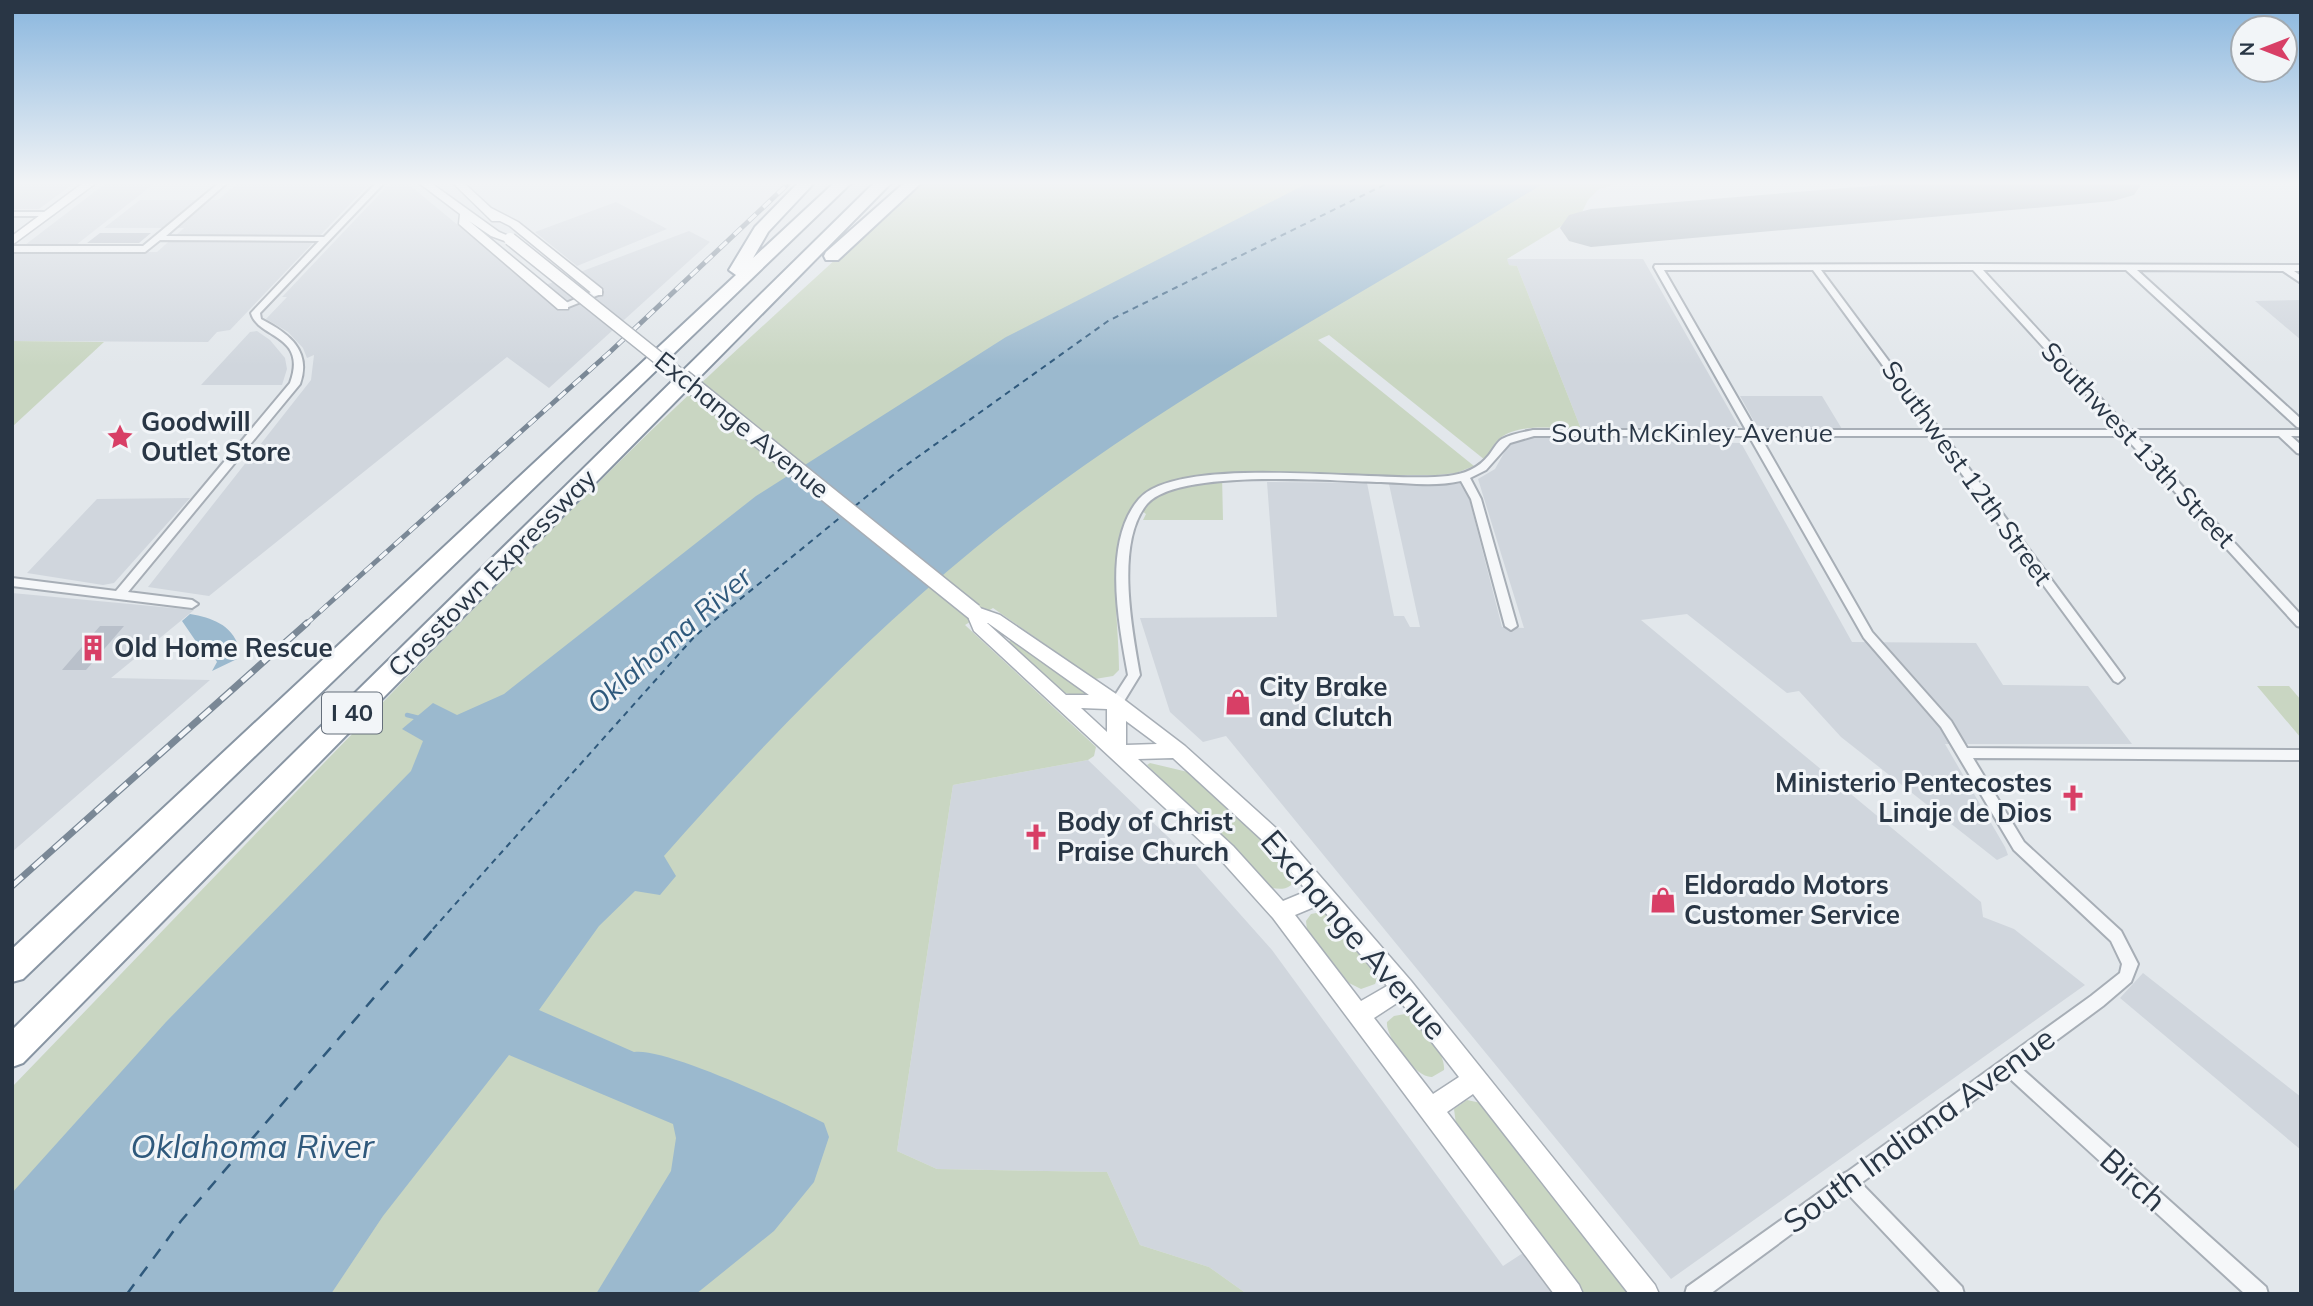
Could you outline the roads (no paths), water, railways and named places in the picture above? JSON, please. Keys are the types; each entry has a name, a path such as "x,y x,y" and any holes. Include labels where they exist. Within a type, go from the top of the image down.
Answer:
{"highway":[{"path":"723,294 753,244"},
{"name":"Crosstown Expressway","path":"12,969 777,244"},
{"name":"Crosstown Expressway","path":"12,1052 822,244"},
{"path":"697,368 845,244"}],"main road":[{"path":"489,244 563,306"},
{"name":"Exchange Avenue","path":"516,244 974,612 994,619 1116,703 1229,795 1324,893 1403,988 1646,1294"},
{"path":"539,244 598,292"},
{"name":"Exchange Avenue","path":"974,612 981,627 1226,852 1280,912 1570,1294"},
{"path":"1061,701 1116,703 1117,752 1178,751"},
{"path":"1280,912 1324,893"},
{"path":"1360,1014 1403,988"},
{"path":"1431,1109 1476,1079"}],"street":[{"path":"12,249 145,250 152,244"},
{"path":"119,595 295,384 301,363 297,352 283,335 257,320 254,315 321,244"},
{"path":"2301,268 1658,267 1754,433 1854,615 1882,653 1947,724 1967,754 2301,755"},
{"name":"Southwest 12th Street","path":"1815,267 2118,678"},
{"name":"Southwest 13th Street","path":"1975,267 2301,623"},
{"path":"2129,268 2301,425"},
{"path":"2285,268 2301,281"},
{"path":"563,306 598,292"},
{"name":"South McKinley Avenue","path":"1116,703 1134,676 1124,625 1124,579 1128,534 1133,519 1147,497 1160,489 1193,480 1430,480 1464,477 1490,463 1506,440 1528,433 2301,433"},
{"path":"2282,433 2301,451"},
{"path":"1464,477 1476,499 1511,626"},
{"path":"12,582 192,604"},
{"name":"South Indiana Avenue","path":"1694,1294 2126,977 2130,968 2128,957 2116,936 2019,846 1967,754"},
{"name":"Birch","path":"2007,1066 2259,1294"},
{"path":"1847,1181 1955,1294"}],"water":[{"name":"Oklahoma River","path":"1188,244 1443,244 1253,356 1110,448 1041,497 932,584 813,696 737,775 664,856 676,876 660,895 635,891 599,926 539,1010 634,1052 672,1059 728,1079 824,1123 829,1137 814,1182 774,1231 696,1294 596,1294 671,1171 676,1138 673,1124 509,1055 383,1216 331,1294 12,1294 12,1193 166,1022 411,771 423,741 402,729 433,703 457,715 504,694 756,496 1006,337"},
{"path":"190,614 213,620 226,628 239,647 237,659 212,671 217,662 214,657 194,659 195,640 182,621"}],"waterway":[{"path":"407,715 419,718"}],"railway":[{"path":"305,625 611,351 724,244"},
{"path":"12,886 307,623"}],"place":[{"name":"Goodwill Outlet Store","path":"120,437"},
{"name":"Old Home Rescue","path":"93,648"},
{"name":"City Brake and Clutch","path":"1238,702"},
{"name":"Ministerio Pentecostes Linaje de Dios","path":"2073,798"},
{"name":"Body of Christ Praise Church","path":"1036,837"},
{"name":"Eldorado Motors Customer Service","path":"1663,900"}]}
